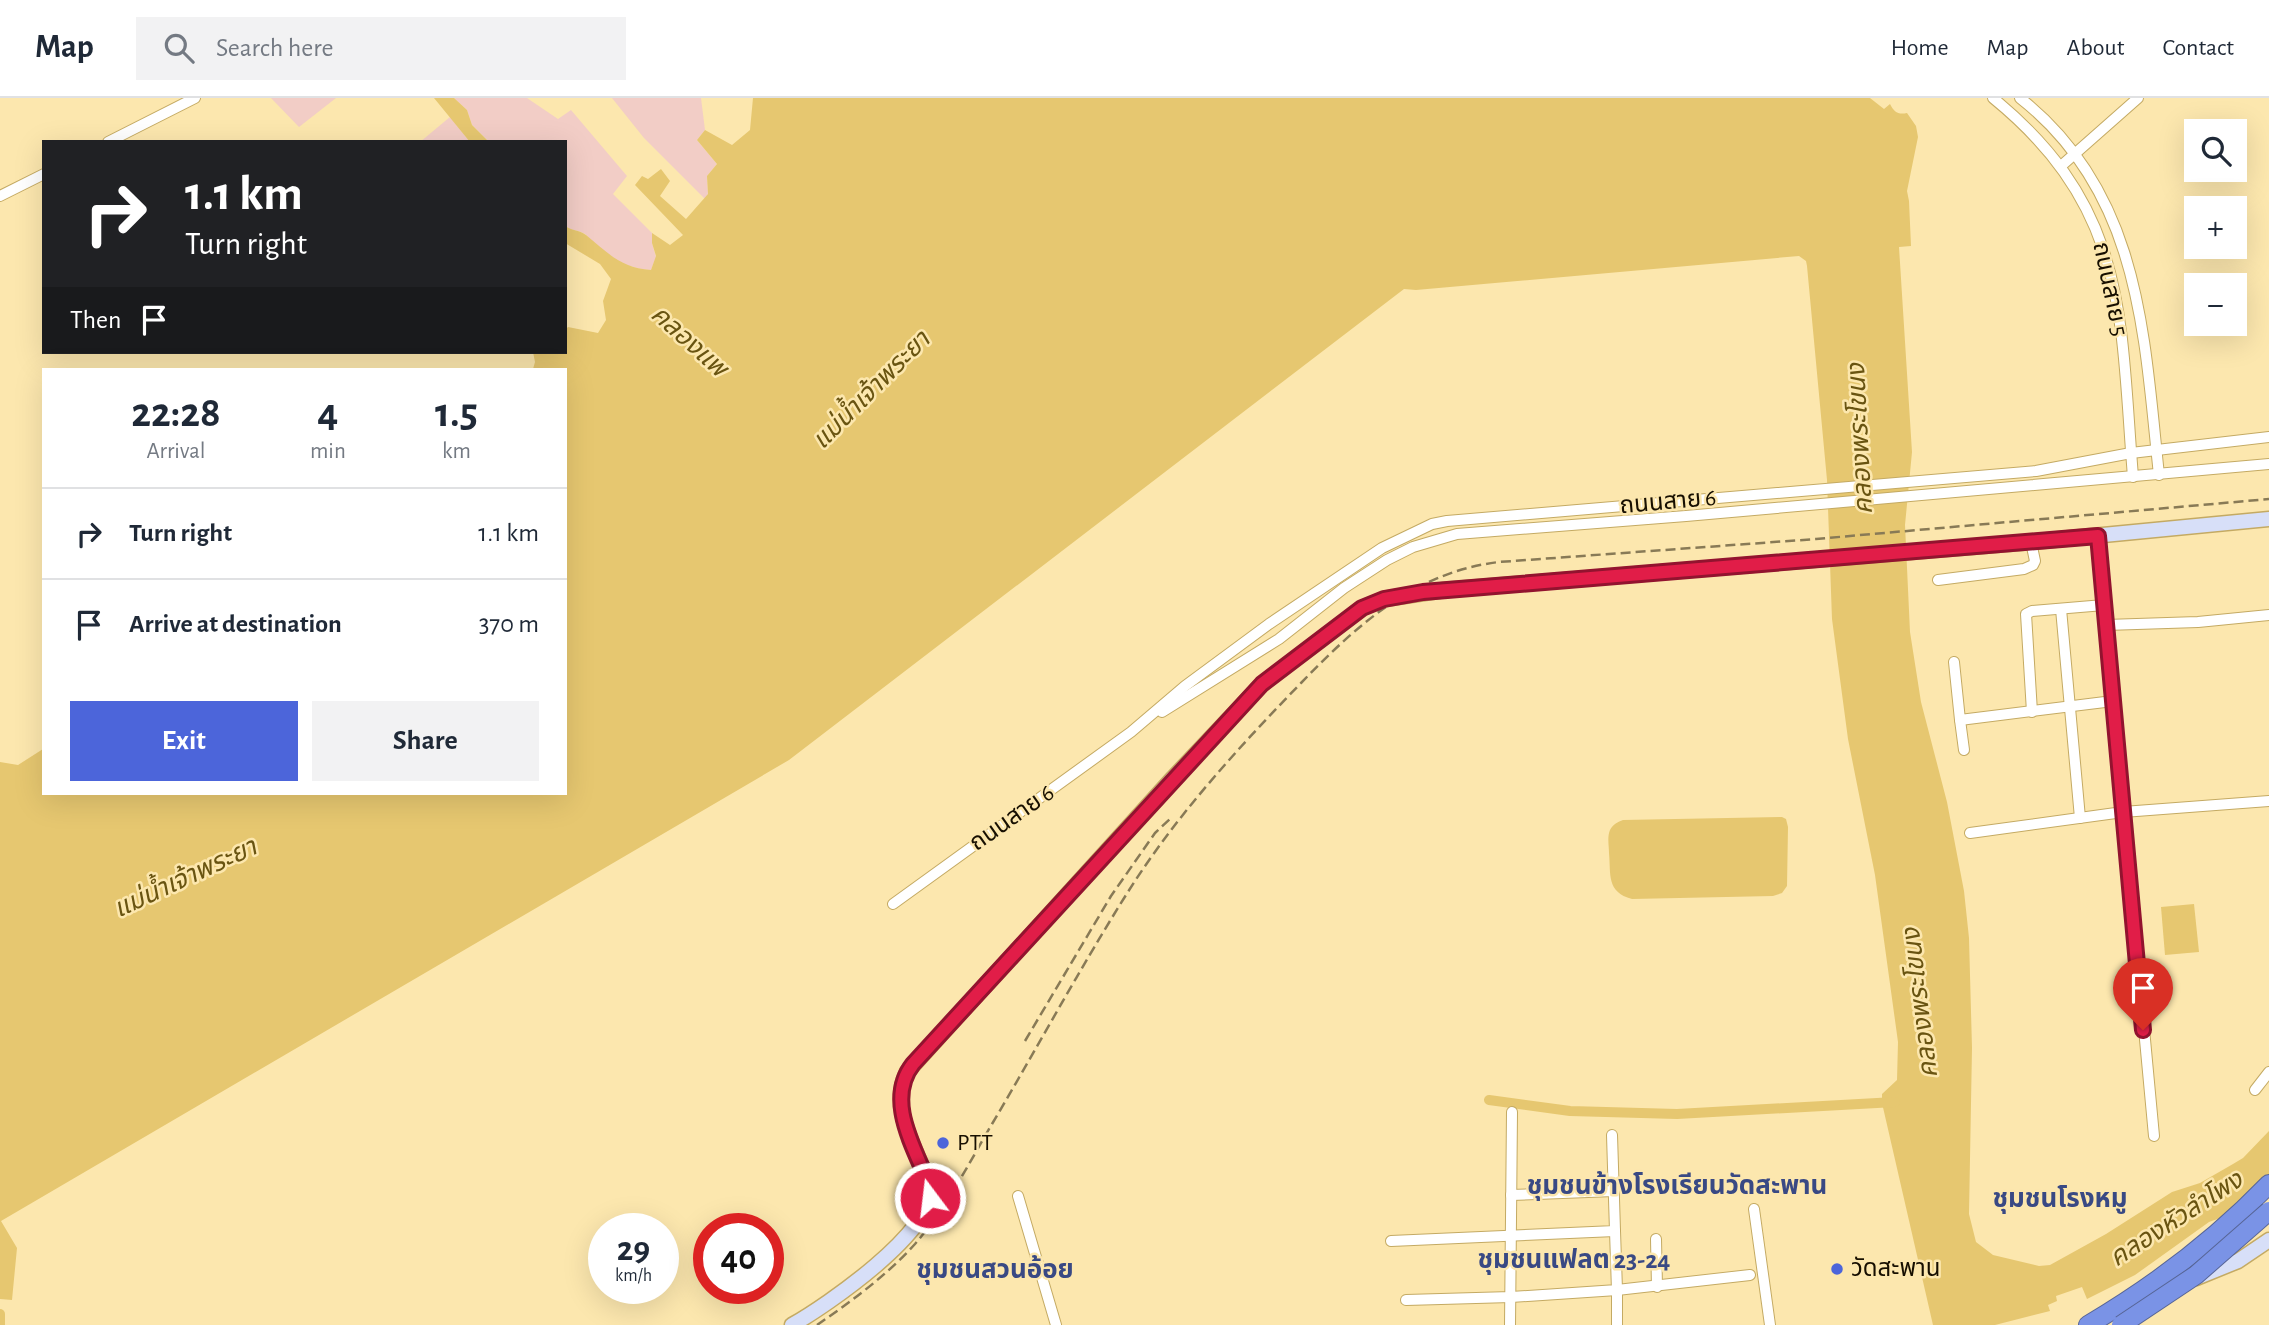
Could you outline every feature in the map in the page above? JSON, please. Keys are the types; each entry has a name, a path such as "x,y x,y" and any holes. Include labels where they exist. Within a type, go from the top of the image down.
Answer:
{"highway":[{"path":"2088,1325 2181,1262 2269,1184"},
{"path":"2120,1322 2196,1275 2269,1212"}],"street":[{"path":"112,140 195,98"},
{"name":"ถนนสาย 5","path":"1993,98 2018,118 2061,166 2080,196 2101,239 2115,288 2125,364 2133,477"},
{"name":"ถนนสาย 5","path":"2020,98 2056,130 2075,154 2092,177 2116,225 2128,260 2140,323 2160,475"},
{"path":"2061,166 2138,98"},
{"path":"0,196 42,175"},
{"name":"ถนนสาย 6","path":"1130,732 1185,685 1269,624 1382,548 1432,524 2036,471 2131,453 2269,437"},
{"name":"ถนนสาย 6","path":"893,904 1130,732 1279,639 1344,587 1413,547 1457,534 2269,464"},
{"path":"792,1325 819,1309 867,1272 905,1238 927,1208 930,1187 902,1113 900,1093 907,1072 1172,779 1262,684 1362,608 1384,599 1444,590 2031,542 2269,519"},
{"path":"2098,536 2154,1136"},
{"path":"1938,580 2024,569 2035,561 2031,542"},
{"path":"2032,712 2026,614 2032,611 2104,605"},
{"path":"2061,609 2080,818"},
{"path":"2106,625 2198,622 2269,615"},
{"path":"1954,662 1964,750"},
{"path":"1960,720 2113,701"},
{"path":"1970,833 2123,812 2269,801"},
{"path":"2255,1090 2269,1072"},
{"path":"1510,1325 1512,1112"},
{"path":"1612,1135 1617,1325"},
{"path":"1511,1195 1614,1191"},
{"path":"1018,1196 1056,1325"},
{"path":"1754,1209 1770,1325"},
{"path":"1391,1241 1615,1231"},
{"path":"1656,1239 1657,1287"},
{"path":"2096,1325 2120,1322 2146,1300 2238,1261 2269,1240"},
{"path":"1406,1300 1617,1290 1750,1275"}],"shaded area":[{"path":"271,98 336,98 299,127"},
{"path":"454,98 527,98 558,119 571,110 627,176 613,194 652,233 656,257 651,270 612,258 585,234 567,227 567,140 487,140 472,125 467,110"},
{"path":"612,98 701,98 705,130 697,140 717,164 707,176 708,194 705,199 644,138"},
{"path":"450,117 468,140 422,140"}],"water":[{"path":"434,98 454,98 467,110 472,125 487,140 468,140"},
{"path":"753,98 1870,98 1884,109 1890,104 1897,112 1907,113 1916,126 1918,137 1907,191 1911,246 1899,247 1912,452 1905,525 1910,632 1921,702 1947,802 1964,891 1969,938 1972,1048 1969,1214 1976,1242 1993,1255 2039,1266 2050,1265 2106,1234 2172,1192 2200,1183 2243,1158 2269,1131 2269,1191 2243,1210 2209,1222 2135,1275 2087,1299 2082,1287 2056,1296 2057,1301 2048,1305 2050,1311 1995,1325 1933,1325 1882,1103 1882,1094 1897,1080 1898,1042 1875,875 1848,739 1832,619 1827,480 1807,266 1806,261 1799,256 1404,289 789,760 1,1221 17,1248 12,1300 0,1299 0,762 18,765 42,750 42,795 567,795 567,368 533,368 533,354 567,354 568,327 598,333 606,320 603,301 611,279 600,264 567,244 567,227 584,233 623,263 651,270 656,256 652,233 670,245 683,235 635,185 642,176 648,179 661,169 670,181 660,196 686,219 708,194 707,176 717,164 697,140 705,130 732,145 750,130"},
{"path":"1786,819 1788,827 1787,886 1782,893 1773,896 1632,899 1618,892 1611,881 1609,833 1614,825 1623,820"},
{"path":"2194,904 2199,952 2165,955 2161,907"}],"waterway":[{"path":"1489,1100 1570,1111 1677,1114 1895,1102"},
{"path":"0,1314 0,1325"}],"railway":[{"path":"817,1325 893,1266 937,1216 1109,923 1145,866 1186,811 1253,733 1322,662 1366,622 1414,589 1440,577 1499,562 1816,539 2269,499"},
{"path":"1025,1041 1111,896 1155,833 1171,818"}],"place":[{"name":"PTT","path":"943,1143"},
{"name":"วัดสะพาน","path":"1837,1269"}],"district":[{"name":"ชุมชนข้างโรงเรียนวัดสะพาน","path":"1677,1186"},
{"name":"ชุมชนโรงหมู","path":"2060,1199"},
{"name":"ชุมชนแฟลต 23-24","path":"1574,1260"},
{"name":"ชุมชนสวนอ้อย","path":"995,1270"}],"route":[{"path":"930,1198 930,1187 902,1113 902,1082 913,1064 1262,684 1362,608 1375,601 1423,592 2098,536 2143,1030"}],"water label":[{"name":"คลองแพ","path":"689,341"},
{"name":"แม่น้ำเจ้าพระยา","path":"871,390"},
{"name":"คลองพระโขนง","path":"1860,439"},
{"name":"แม่น้ำเจ้าพระยา","path":"185,878"},
{"name":"คลองพระโขนง","path":"1920,1003"},
{"name":"คลองหัวลำโพง","path":"2176,1219"}]}
